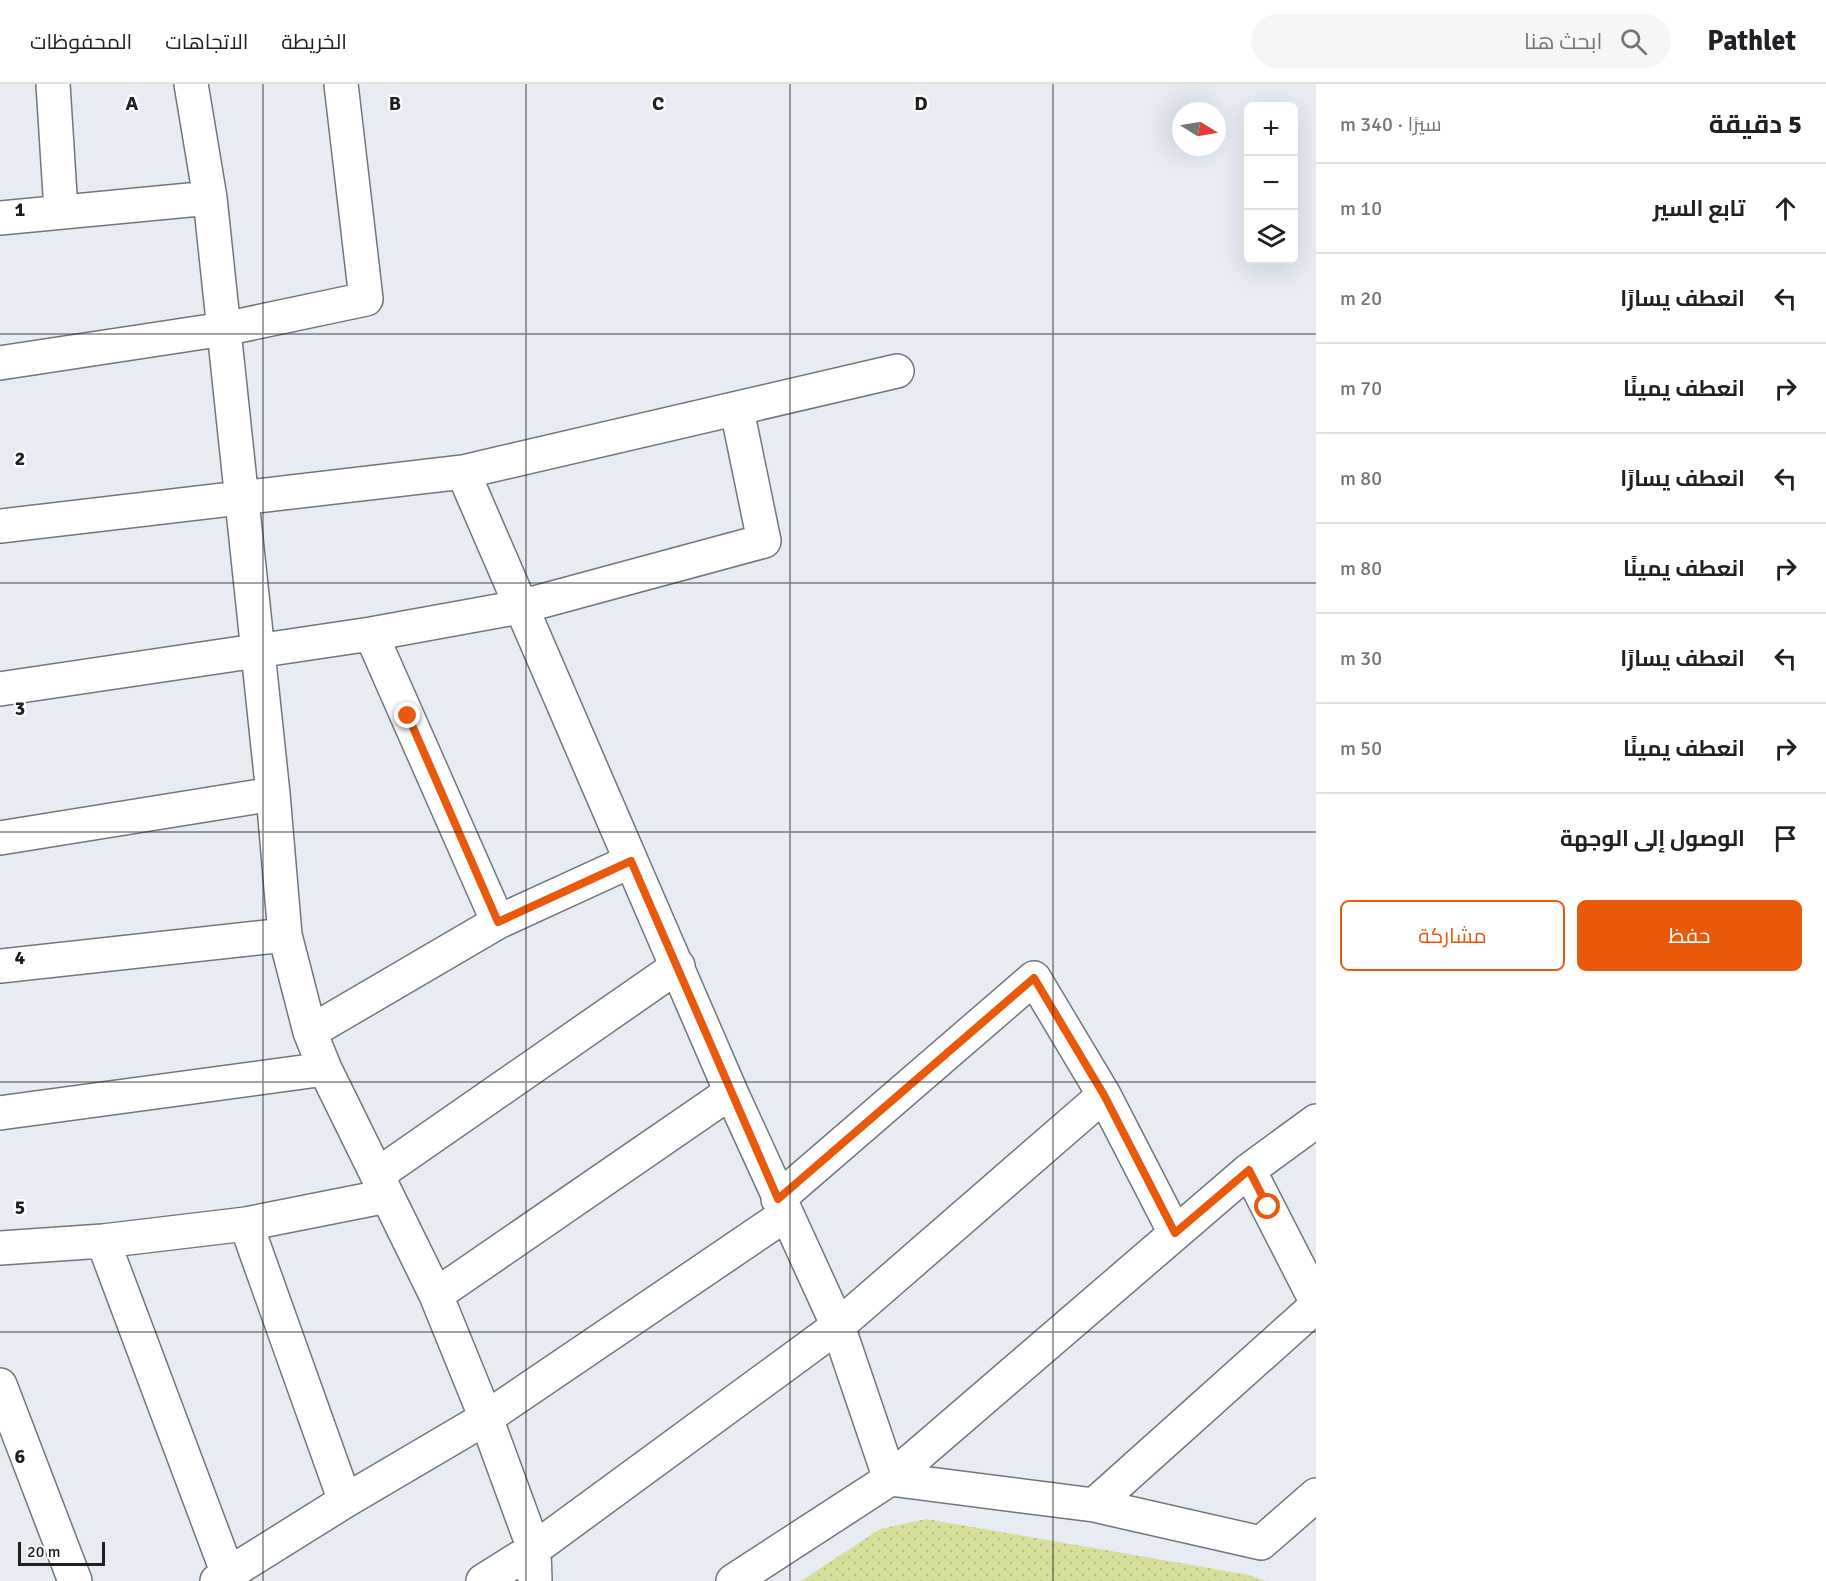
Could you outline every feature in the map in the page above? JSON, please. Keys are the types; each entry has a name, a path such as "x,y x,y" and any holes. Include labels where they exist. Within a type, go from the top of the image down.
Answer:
{"street":[{"path":"53,84 61,211"},
{"path":"191,84 210,198 273,794 285,935 310,1032 436,1295 486,1418 535,1565"},
{"path":"0,363 224,329 366,299 341,84"},
{"path":"0,218 210,198"},
{"path":"0,525 463,472 897,371"},
{"path":"0,689 371,634 520,607 764,542 737,410"},
{"path":"463,472 731,1092 838,1326 890,1479"},
{"path":"371,634 498,922"},
{"path":"0,838 273,794"},
{"path":"310,1032 498,922 631,861"},
{"path":"0,966 285,935"},
{"path":"0,1248 103,1242 246,1224 382,1186 678,966"},
{"path":"103,1242 223,1578 345,1501 486,1418 782,1207 1034,978 1104,1095 1175,1233"},
{"path":"0,1113 326,1069"},
{"path":"436,1295 731,1092"},
{"path":"483,1581 535,1565 838,1326 1104,1095"},
{"path":"733,1581 890,1479 1249,1170 1316,1121"},
{"path":"1249,1170 1316,1301"},
{"path":"246,1224 345,1501"},
{"path":"1094,1505 1316,1306"},
{"path":"0,1385 75,1581"},
{"path":"890,1479 1094,1505 1260,1543 1316,1495"}],"green space":[{"path":"926,1519 1249,1575 1266,1581 801,1581 880,1529"}],"route":[{"path":"408,716 498,922 631,861 778,1199 1034,978 1104,1095 1175,1233 1249,1170 1268,1207"}]}
